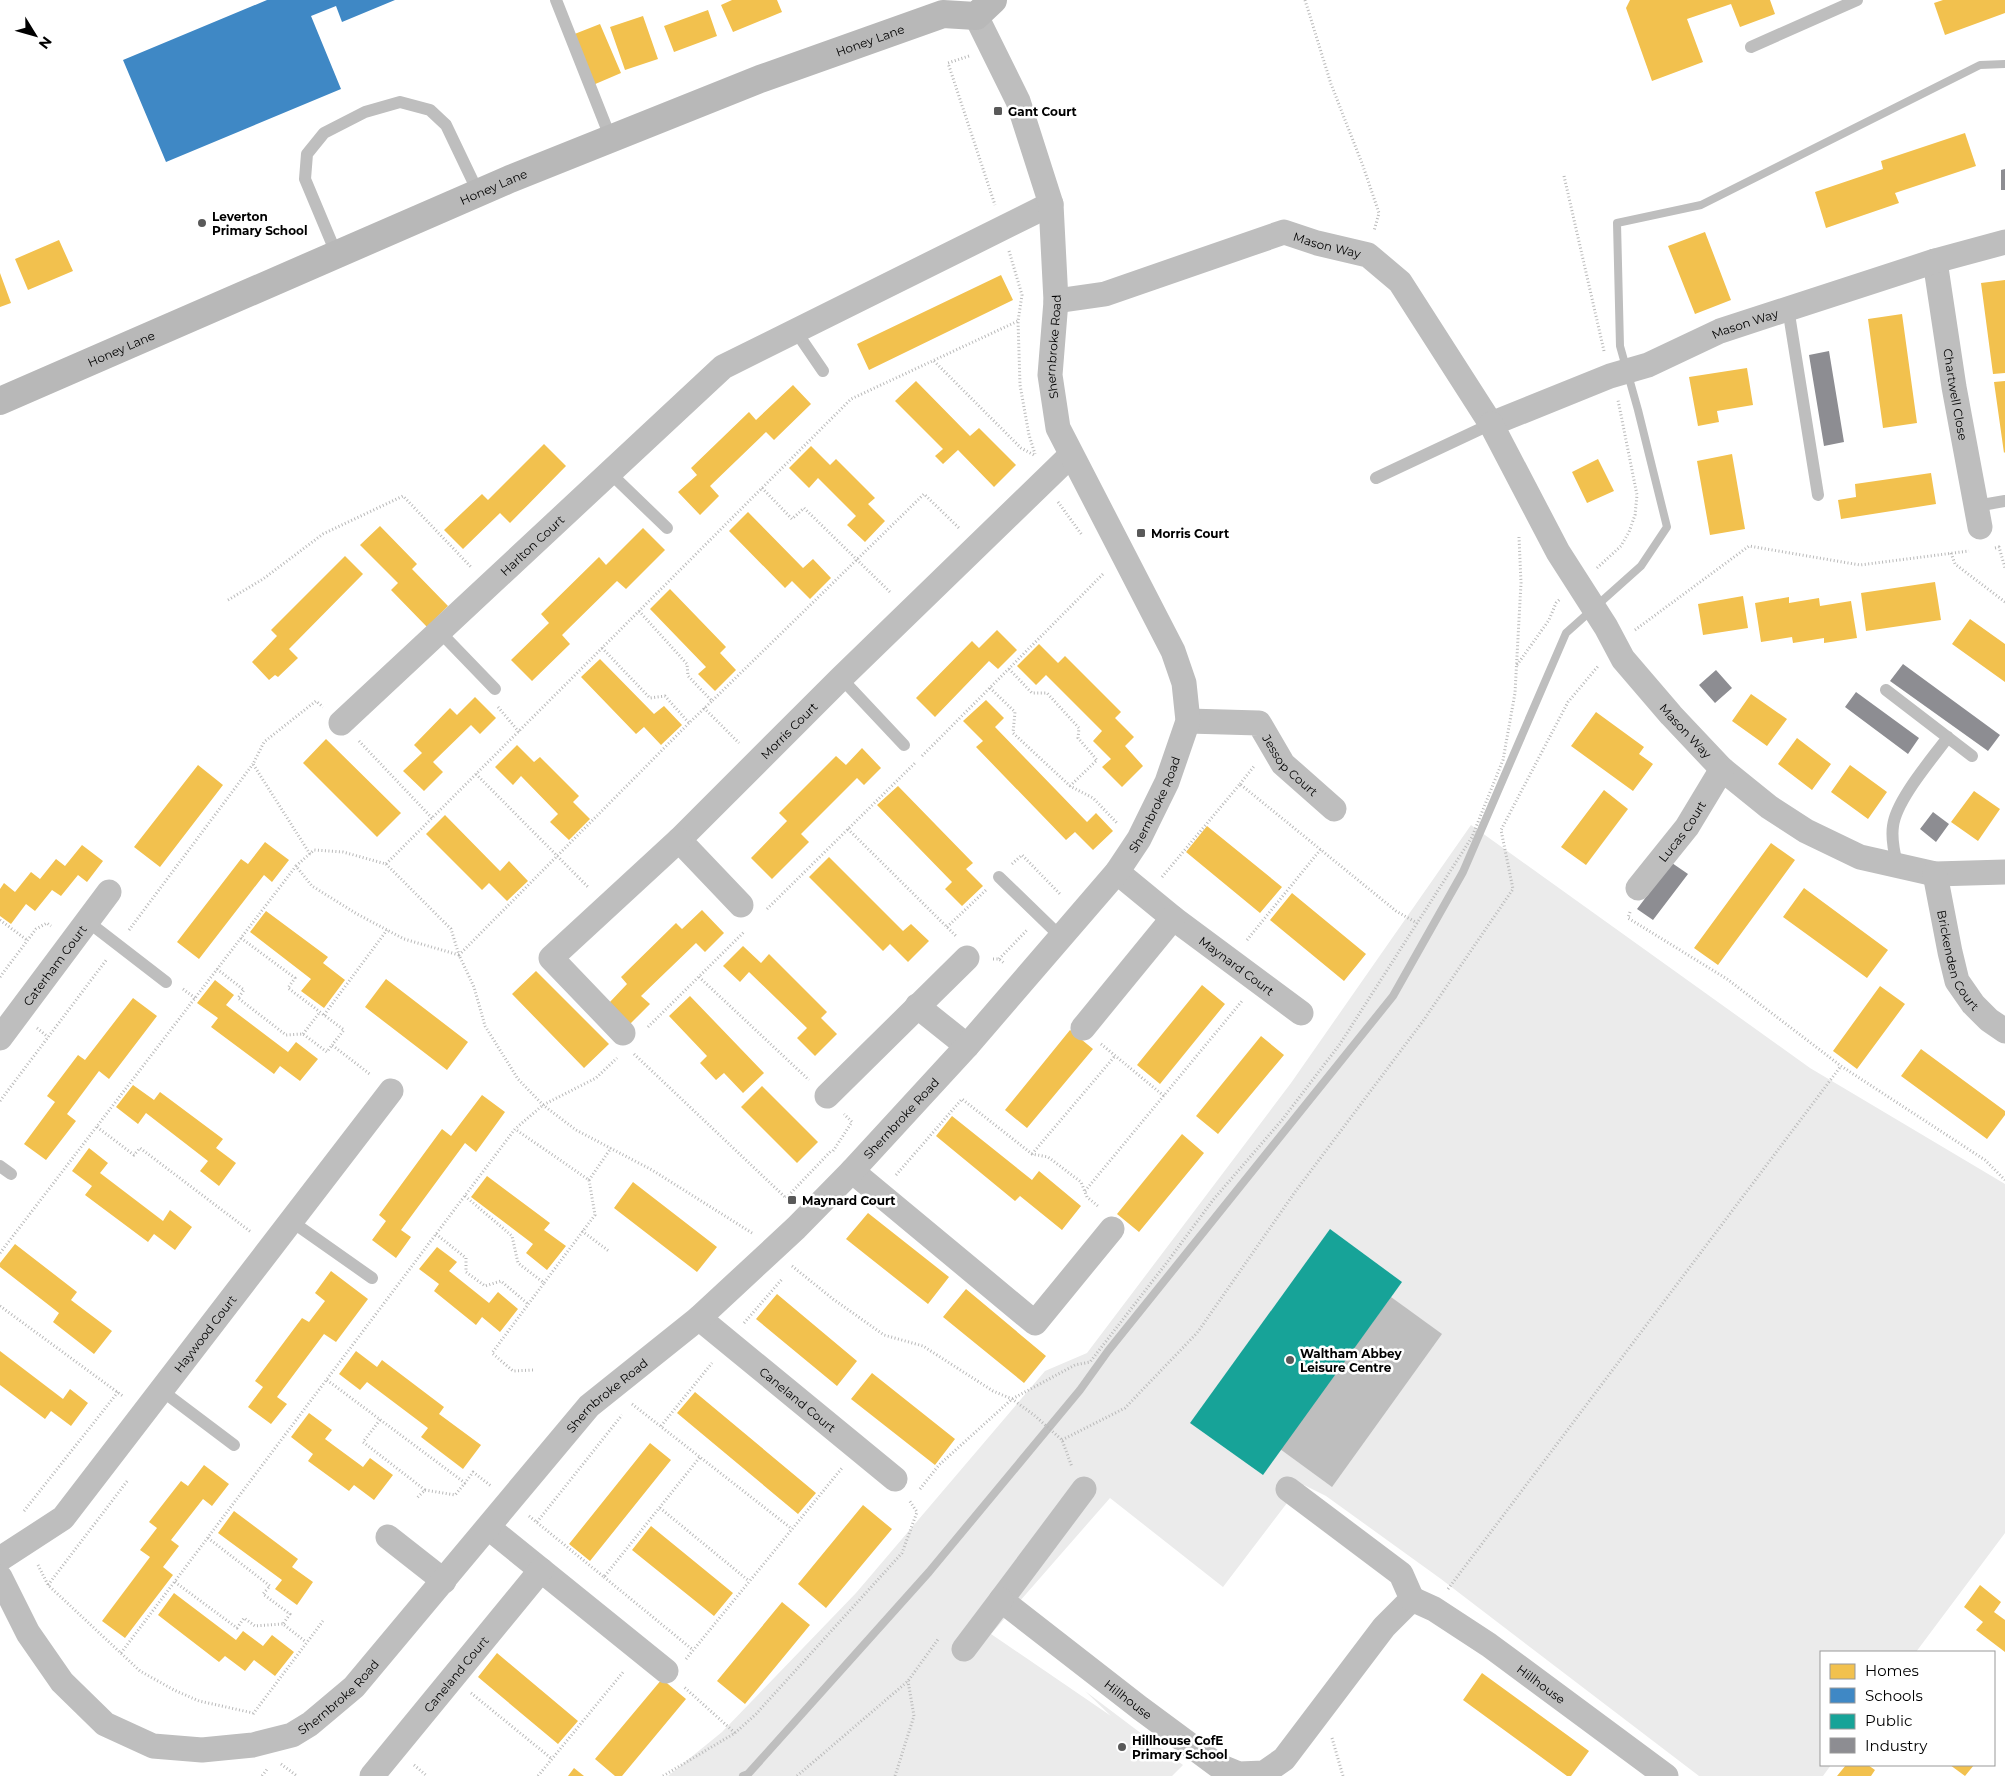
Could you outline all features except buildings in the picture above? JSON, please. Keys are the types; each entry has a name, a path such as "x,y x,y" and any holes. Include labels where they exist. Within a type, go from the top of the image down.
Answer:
{"street":[{"name":"Honey Lane","path":"0,401 478,192 760,79 943,14 985,8"},
{"name":"Shernbroke Road","path":"0,1577 28,1633 62,1682 105,1724 153,1746 202,1750 266,1751 310,1724 354,1687 511,1502 589,1406 700,1318 724,1293 773,1250 852,1171 1024,981 1117,872 1136,843 1168,782 1188,721 1184,683 1173,651 1058,428 1050,375 1056,301 1050,204 1018,101 985,8"},
{"path":"795,330 1050,204"},
{"name":"Mason Way","path":"1056,301 1105,294 1284,232 1317,243 1368,255 1400,282 1491,424 1558,552 1580,588 1617,636 1623,659 1670,715 1722,769 1769,806 1806,831 1860,856 1935,874 2005,872"},
{"name":"Mason Way","path":"1491,424 1610,376 1648,365 1720,331 1935,261 2005,242"},
{"name":"Chartwell Close","path":"1935,261 1977,527"},
{"name":"Harlton Court","path":"341,723 723,367 795,330"},
{"name":"Morris Court","path":"629,1041 551,958 679,840 841,678 1071,455"},
{"name":"Jessop Court","path":"1188,721 1259,723 1282,764 1334,809"},
{"name":"Lucas Court","path":"1638,888 1687,827 1722,769"},
{"path":"679,840 751,910"},
{"name":"Maynard Court","path":"1117,872 1173,918 1301,1013"},
{"name":"Brickenden Court","path":"1935,874 1957,981 1973,1004 1989,1020 2005,1031"},
{"name":"Caterham Court","path":"0,1038 109,892"},
{"path":"1083,1028 1173,918"},
{"path":"827,1096 971,952"},
{"path":"917,1006 967,1046"},
{"name":"Haywood Court","path":"0,1559 63,1518 392,1091"},
{"path":"852,1171 1035,1323 1112,1229"},
{"name":"Caneland Court","path":"700,1318 894,1479"},
{"path":"964,1649 1001,1600 1075,1482"},
{"path":"1288,1489 1401,1574 1423,1604"},
{"path":"489,1528 669,1674"},
{"path":"388,1537 444,1581"},
{"name":"Caneland Court","path":"372,1776 541,1570"},
{"name":"Hillhouse","path":"1001,1600 1217,1765 1239,1774 1264,1773 1284,1759 1384,1627 1423,1604 1489,1645 1640,1769 1666,1776"}],"lane":[{"path":"556,0 611,139"},
{"path":"1751,47 1857,0"},
{"path":"336,253 305,179 307,154 324,133 365,112 400,102 430,110 446,125 478,192"},
{"path":"1788,308 1818,495"},
{"path":"795,330 823,371"},
{"path":"1376,478 1491,424"},
{"path":"610,473 667,528"},
{"path":"1977,527 2005,501"},
{"path":"439,632 495,689"},
{"path":"841,678 904,745"},
{"path":"1886,690 1972,756"},
{"path":"1896,864 1892,842 1893,824 1902,801 1948,737"},
{"path":"999,877 1061,937"},
{"path":"87,921 166,982"},
{"path":"0,1166 12,1174"},
{"path":"291,1221 372,1278"},
{"path":"161,1390 234,1445"}],"path":[{"path":"1305,0 1331,84 1379,213 1368,255"},
{"path":"1516,665 1549,620 1556,604 1580,588 1621,546 1629,532 1635,515 1637,495 1627,441 1610,376 1564,176"},
{"path":"386,864 851,399 1018,321"},
{"path":"934,361 1020,448 1035,454"},
{"path":"1043,482 1082,536"},
{"path":"762,488 792,519 804,508 910,611"},
{"path":"459,955 704,708 924,494 977,546"},
{"path":"228,600 263,579 323,534 403,496 489,586"},
{"path":"910,1502 939,1465 1012,1399 1075,1365 1090,1362 1213,1200 1282,1120 1340,1044 1472,837 1503,760 1515,693 1521,582 1519,527"},
{"path":"1062,1440 1125,1408 1197,1333 1295,1192 1423,1021 1514,888 1501,830 1568,702 1617,636 1748,546 1860,565 1951,553 1977,527"},
{"path":"1992,548 1998,547 2005,568"},
{"path":"1951,553 1954,564 2005,602"},
{"path":"751,910 848,829 1122,555"},
{"path":"639,611 688,664 688,676 712,701"},
{"path":"602,648 650,698 665,696 690,723"},
{"path":"1009,670 1032,693 1047,693 1079,728 1078,738 1097,760 1070,786"},
{"path":"990,688 1016,712 1013,732 1070,786 1093,798 1136,843"},
{"path":"495,689 498,709 518,732"},
{"path":"310,854 253,764 264,742 316,701 341,723 432,818"},
{"path":"704,708 757,762"},
{"path":"476,774 607,907"},
{"path":"1146,896 1240,784 1396,911 1417,923"},
{"path":"848,829 971,952 1000,959 1024,981"},
{"path":"1230,960 1321,849"},
{"path":"0,1253 296,866 314,850 344,852 386,864 451,929 459,955 474,987 486,1026 518,1079 543,1105 576,1130 652,1170 752,1234"},
{"path":"947,927 1022,854 1061,895"},
{"path":"296,866 312,886 357,914 404,939 459,955"},
{"path":"1638,888 1628,918 1727,979 1841,1066 1985,1160 2005,1180"},
{"path":"0,920 27,940"},
{"path":"0,977 36,929 47,922 71,942"},
{"path":"121,1653 516,1129 543,1105 596,1078 629,1041 699,977 747,929"},
{"path":"324,1015 387,930"},
{"path":"217,970 244,990 238,998 286,1035 303,1034 327,1052 344,1030 288,988 295,978 241,938"},
{"path":"699,977 827,1096 852,1122 832,1150 852,1171"},
{"path":"1085,1192 1258,981"},
{"path":"303,1034 320,1012"},
{"path":"1083,1028 1164,1096"},
{"path":"629,1041 786,1198"},
{"path":"332,1045 392,1091"},
{"path":"1032,1154 1115,1056"},
{"path":"1423,1604 1841,1066"},
{"path":"879,1194 962,1099 1032,1154 1048,1157 1081,1182 1087,1197 1118,1222 1112,1229"},
{"path":"97,1126 134,1155 140,1148 271,1247"},
{"path":"516,1129 589,1180"},
{"path":"533,1370 513,1371 492,1353 595,1215 589,1180 611,1148"},
{"path":"465,1196 512,1236 518,1263 544,1283"},
{"path":"582,1231 610,1252"},
{"path":"436,1234 466,1258 466,1272 485,1286 501,1282 528,1304"},
{"path":"773,1250 832,1298 884,1335 923,1346 993,1391 1012,1399 1034,1415 1062,1440 1073,1467 1075,1482"},
{"path":"0,1306 144,1412"},
{"path":"327,1380 465,1483"},
{"path":"612,1388 792,1529"},
{"path":"118,1392 14,1523 48,1585 140,1671 174,1690 199,1701 253,1713"},
{"path":"537,1522 631,1404"},
{"path":"380,1420 363,1442 425,1490 456,1495 473,1472 694,1650"},
{"path":"735,1733 669,1674 694,1650 858,1449"},
{"path":"604,1576 700,1457"},
{"path":"663,1776 735,1733 756,1714 902,1553 917,1512 894,1479"},
{"path":"418,1498 425,1490"},
{"path":"660,1508 749,1582"},
{"path":"208,1538 270,1586 263,1594 290,1614 283,1624"},
{"path":"175,1582 237,1628 244,1618 255,1626 283,1624 306,1642"},
{"path":"253,1713 323,1621"},
{"path":"797,1776 908,1681 941,1635"},
{"path":"538,1776 641,1651"},
{"path":"453,1678 552,1759"},
{"path":"895,1776 914,1716 908,1681"},
{"path":"253,1713 266,1751 297,1776"},
{"path":"1317,1716 1328,1727 1343,1776"}],"shaded area":[{"path":"1471,825 1810,1068 2005,1184 2005,1533 1917,1651 1820,1651 1820,1766 1830,1766 1823,1776 1699,1776 1441,1579 1326,1496 1304,1485 1287,1503 1223,1587 1110,1498 991,1634 1111,1716 1085,1691 1183,1765 1172,1776 668,1776 722,1732 856,1593 1045,1371 1087,1353 1291,1083"},
{"path":"1391,1297 1442,1334 1332,1487 1280,1449"}],"waterway":[{"path":"743,1776 748,1774 929,1572 1080,1390 1108,1351 1393,996 1463,872 1566,633 1641,566 1667,527 1620,346 1617,223 1701,205 1980,65 2005,64"}],"place":[{"name":"Gant Court","path":"998,111"},
{"name":"Leverton Primary School","path":"202,223"},
{"name":"Morris Court","path":"1141,533"},
{"name":"Maynard Court","path":"792,1200"},
{"name":"Waltham Abbey Leisure Centre","path":"1290,1360"},
{"name":"Hillhouse CofE Primary School","path":"1122,1747"}]}
